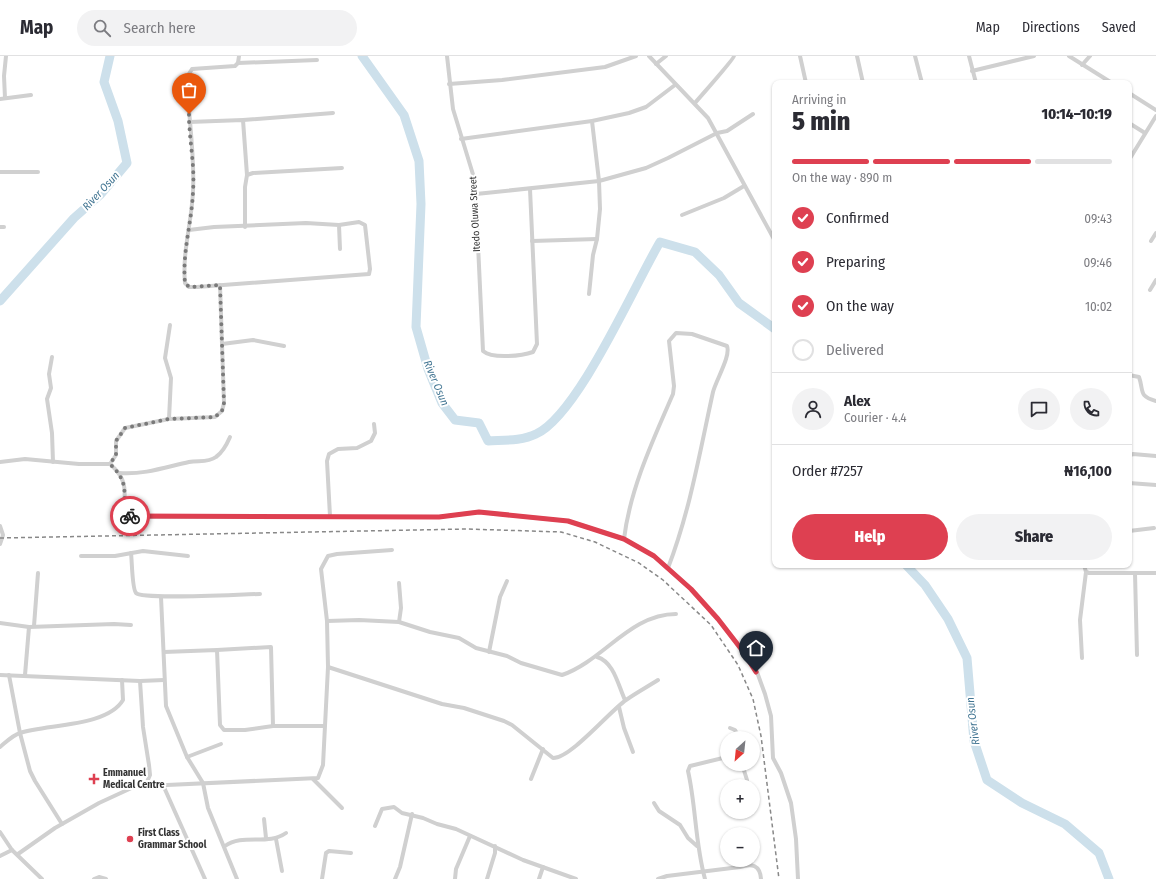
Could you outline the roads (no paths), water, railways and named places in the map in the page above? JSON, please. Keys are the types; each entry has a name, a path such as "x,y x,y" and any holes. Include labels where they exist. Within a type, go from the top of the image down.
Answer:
{"street":[{"path":"5,98 4,76 6,56"},
{"path":"238,63 239,56"},
{"name":"Itedo Oluwa Street","path":"447,56 453,109 461,139 471,164 476,194 478,275 483,351 488,355 508,356 528,354 535,350 537,344 536,305 532,241"},
{"path":"449,84 502,80 605,67 636,56"},
{"path":"649,56 675,85 695,103 718,133 744,186 772,236"},
{"path":"656,64 666,56"},
{"path":"695,103 717,76 733,60 734,56"},
{"path":"800,56 805,80"},
{"path":"857,56 861,80"},
{"path":"915,56 921,80"},
{"path":"969,56 975,80"},
{"path":"972,71 1034,56"},
{"path":"1069,56 1107,80"},
{"path":"1082,65 1090,56"},
{"path":"189,230 214,227 306,224 339,225 359,222 365,226 370,269 369,274 189,287 185,283 184,262 193,191 193,160 189,122 187,77 190,71 192,69 235,66 238,63 317,60"},
{"path":"461,139 592,122 629,113 646,107 667,93 675,85"},
{"path":"0,99 31,95"},
{"path":"1132,95 1156,110"},
{"path":"189,122 243,120 333,113"},
{"path":"476,194 599,181 651,165 718,133 727,131 753,114"},
{"path":"1132,155 1156,116"},
{"path":"243,120 247,175 244,187 245,227"},
{"path":"589,294 592,255 597,239 600,210 599,181 592,122"},
{"path":"1132,125 1145,133"},
{"path":"247,175 253,173 342,168"},
{"path":"0,172 38,172"},
{"path":"682,215 724,198 744,186"},
{"path":"530,189 532,241 597,239"},
{"path":"339,225 340,249"},
{"path":"1151,241 1156,234"},
{"path":"1150,290 1156,280"},
{"path":"110,464 116,455 116,441 125,428 169,419 215,417 222,411 224,403 220,285"},
{"path":"169,419 171,378 165,358 170,324"},
{"path":"624,539 626,521 641,474 673,394 674,386 669,341 676,333 692,334 727,346 728,355 715,382 693,489 678,542 668,568"},
{"path":"222,344 253,340 284,346"},
{"path":"52,357 49,374 51,388 47,399 52,433 53,462"},
{"path":"1132,376 1139,377 1141,392 1144,397 1156,400"},
{"path":"330,516 326,461 329,454 338,449 357,448 371,441 375,433 374,424"},
{"path":"120,472 133,474 190,462 211,460 217,457 225,447 230,437"},
{"path":"1132,454 1156,456"},
{"path":"0,462 25,459 53,462 110,464 120,472 124,481 124,513 129,517 439,517 479,512 568,521 624,539 654,556 691,589 718,619 742,650 756,672 766,694 771,716 773,758 781,773 791,803 796,839 798,879"},
{"path":"1132,483 1156,485"},
{"path":"0,526 3,534 0,544"},
{"path":"1132,531 1154,528"},
{"path":"18,854 62,824 130,788 146,784 163,785 318,778 323,765 328,667 327,621 321,570 322,563 328,556 392,550"},
{"path":"81,556 115,556 143,551 188,556"},
{"path":"131,554 136,593 161,597 260,594"},
{"path":"1082,658 1080,620 1086,572 1085,568"},
{"path":"1086,572 1156,573"},
{"path":"34,626 38,573"},
{"path":"1135,573 1137,655"},
{"path":"489,652 500,597 508,581"},
{"path":"399,583 401,608 399,622"},
{"path":"161,597 166,706 187,757 203,783 208,808 225,846 237,879"},
{"path":"327,621 358,620 399,622 430,632 459,638 476,648 507,656 521,663 562,675 597,657 633,628 645,621 663,614 676,614"},
{"path":"0,623 29,627 114,624 131,625"},
{"path":"25,675 29,627"},
{"path":"164,652 271,647 273,726"},
{"path":"217,650 222,728 228,730 245,730 273,726 324,726"},
{"path":"597,657 604,659 609,664 625,700"},
{"path":"328,667 442,704 464,708 504,721 512,725 544,749 553,758 560,758 625,700 658,680"},
{"path":"0,675 140,681 164,680"},
{"path":"8,675 20,733 35,781 62,824"},
{"path":"0,747 20,733 78,723 114,710 123,700 122,680"},
{"path":"140,681 145,744 150,765 150,775 146,784"},
{"path":"619,706 624,728 633,752"},
{"path":"730,728 736,731"},
{"path":"187,757 221,744"},
{"path":"531,779 544,749"},
{"path":"705,879 698,846 694,818 693,793 688,768 720,759"},
{"path":"313,779 342,808"},
{"path":"163,785 205,879"},
{"path":"654,803 659,811 680,824 688,838 698,846"},
{"path":"375,826 378,814 385,808 394,807 402,813 412,814 576,879"},
{"path":"395,879 400,867 412,814"},
{"path":"264,819 266,838"},
{"path":"0,832 12,850 18,854 42,879"},
{"path":"225,846 236,840 266,838 276,839 286,833"},
{"path":"455,879 456,869 470,836"},
{"path":"276,839 282,871"},
{"path":"487,879 495,853 495,846"},
{"path":"0,856 12,850"},
{"path":"322,879 326,853 329,851 351,853"},
{"path":"658,879 667,876 750,864 756,866 759,870 761,879"},
{"path":"539,879 543,867"},
{"path":"94,879 99,877 106,879"}],"waterway":[{"name":"River Osun","path":"0,301 74,218 100,195 127,163 118,121 104,82 110,56"},
{"name":"River Osun","path":"362,56 404,115 419,161 421,204 416,327 428,369 442,403 455,420 479,423 488,441 525,438 536,434 552,422 587,377 660,242 695,252 719,275 739,303 772,327"},
{"name":"River Osun","path":"909,568 925,585 948,619 967,658 974,741 987,780 1022,803 1065,824 1099,853 1109,879"}],"railway":[{"path":"0,538 467,529 561,532 595,542 639,563 663,580 711,625 738,665 753,699 761,736 779,879"}],"place":[{"name":"Emmanuel Medical Centre","path":"94,779"},
{"name":"First Class Grammar School","path":"130,839"}]}
